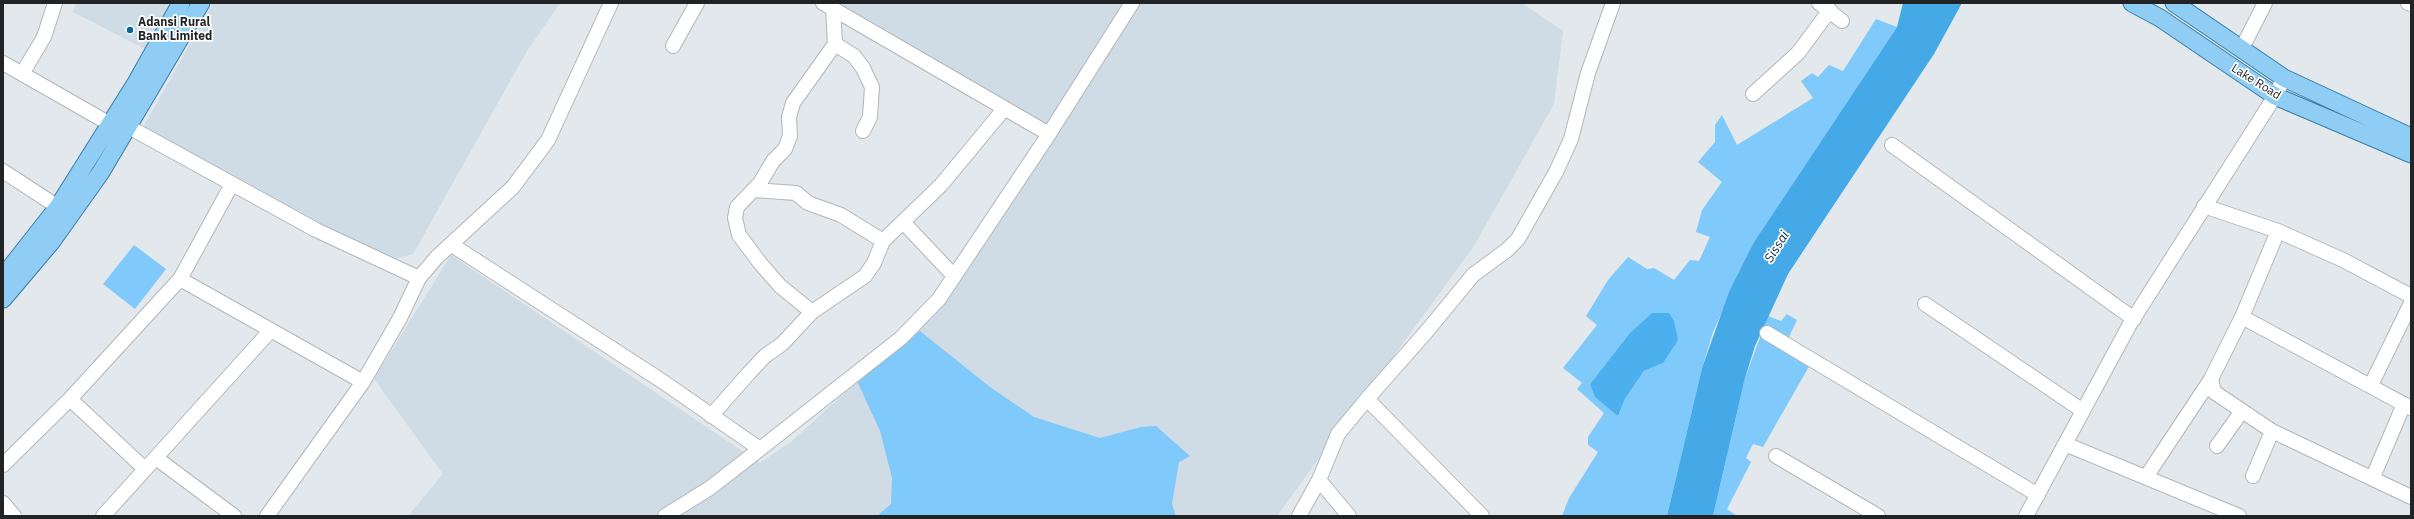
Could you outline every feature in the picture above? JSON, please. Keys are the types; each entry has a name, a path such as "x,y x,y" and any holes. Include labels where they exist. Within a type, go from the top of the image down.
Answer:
{"main road":[{"path":"3,277 58,207 110,124 181,3"},
{"path":"3,299 30,270 71,217 129,126 201,3"},
{"name":"Lake Road","path":"2132,3 2160,18 2275,96 2411,154"},
{"name":"Lake Road","path":"2174,3 2284,78 2411,137"}],"street":[{"path":"22,74 44,37 55,3"},
{"path":"266,516 363,382 400,318 419,278 437,257 452,245 513,187 548,140 611,3"},
{"path":"673,46 697,3"},
{"path":"665,516 710,488 901,338 939,299 1049,134 1132,3"},
{"path":"1299,516 1320,480 1338,434 1367,398 1427,332 1473,275 1507,250 1518,239 1556,172 1571,139 1588,73 1613,3"},
{"path":"2242,48 2265,3"},
{"path":"828,6 1049,134"},
{"path":"812,312 780,286 739,235 735,218 737,207 754,190 773,161 785,149 790,136 789,117 793,103 835,44 828,6"},
{"path":"1753,94 1798,53 1824,7 1842,21"},
{"path":"835,44 854,56 863,68 872,87 870,117 863,131"},
{"path":"3,63 110,124"},
{"path":"2026,516 2134,319 2204,206 2275,96 2284,78"},
{"path":"711,416 765,356 782,344 812,312 866,276 874,263 883,241 951,174 1004,109"},
{"path":"129,126 316,230 419,278"},
{"path":"1892,145 2134,319"},
{"path":"3,171 58,207"},
{"path":"3,465 70,399 180,280 232,184"},
{"path":"754,190 796,193 808,203 841,215 883,241"},
{"path":"2204,206 2278,231 2343,260 2411,296"},
{"path":"903,222 954,276"},
{"path":"2146,477 2212,379 2242,317 2278,231"},
{"path":"452,245 662,381 760,449"},
{"path":"180,280 363,382"},
{"path":"2371,385 2411,303"},
{"path":"1925,304 2083,411"},
{"path":"2242,317 2408,406 2373,477"},
{"path":"103,516 271,330"},
{"path":"1767,333 2038,495"},
{"path":"2212,379 2214,392 2272,431 2373,477 2411,497"},
{"path":"1367,398 1482,516"},
{"path":"70,399 145,469"},
{"path":"2217,446 2242,411"},
{"path":"2253,476 2272,431"},
{"path":"2065,444 2239,516"},
{"path":"1776,456 1878,516"},
{"path":"156,458 234,516"},
{"path":"1320,480 1349,516"},
{"path":"3,503 14,516"}],"shaded area":[{"path":"76,3 176,3 147,50 73,12"},
{"path":"213,3 560,3 527,51 413,254 394,259 372,251 143,127"},
{"path":"829,3 1522,3 1563,31 1554,104 1474,246 1277,516 408,516 443,474 374,379 451,255 760,463 792,441 851,387 931,319 1057,132"},
{"path":"1876,19 1897,27 1754,242 1713,332 1702,368 1667,516 1562,516 1569,498 1598,452 1588,445 1588,437 1604,413 1577,389 1582,383 1563,368 1597,325 1586,316 1608,280 1628,257 1647,269 1654,268 1674,280 1690,260 1699,261 1710,237 1696,232 1702,210 1722,182 1698,162 1715,142 1715,125 1722,115 1737,145 1813,98 1801,81 1812,73 1818,77 1829,65 1843,71","holes":["1629,334 1663,363 1644,371 1625,399 1618,416 1590,384"]},
{"path":"134,245 166,269 135,309 103,284"},
{"path":"1652,313 1669,313 1674,321 1678,340 1663,363 1644,371 1625,399 1618,416 1595,397 1590,384 1629,334"},
{"path":"1787,314 1797,320 1788,339 1815,356 1763,447 1753,444 1746,458 1751,462 1727,509 1737,516 1713,516 1745,378 1768,316 1781,321"},
{"path":"920,331 990,387 1034,417 1100,438 1141,427 1156,426 1190,456 1179,462 1172,504 1176,516 877,516 891,504 892,478 880,431 857,381"}],"water":[{"name":"Sissai","path":"1903,3 1962,3 1934,54 1788,274 1755,346 1745,378 1713,516 1667,516 1702,368 1729,292 1754,242 1897,27"}],"place":[{"name":"Adansi Rural Bank Limited","path":"130,30"}]}
